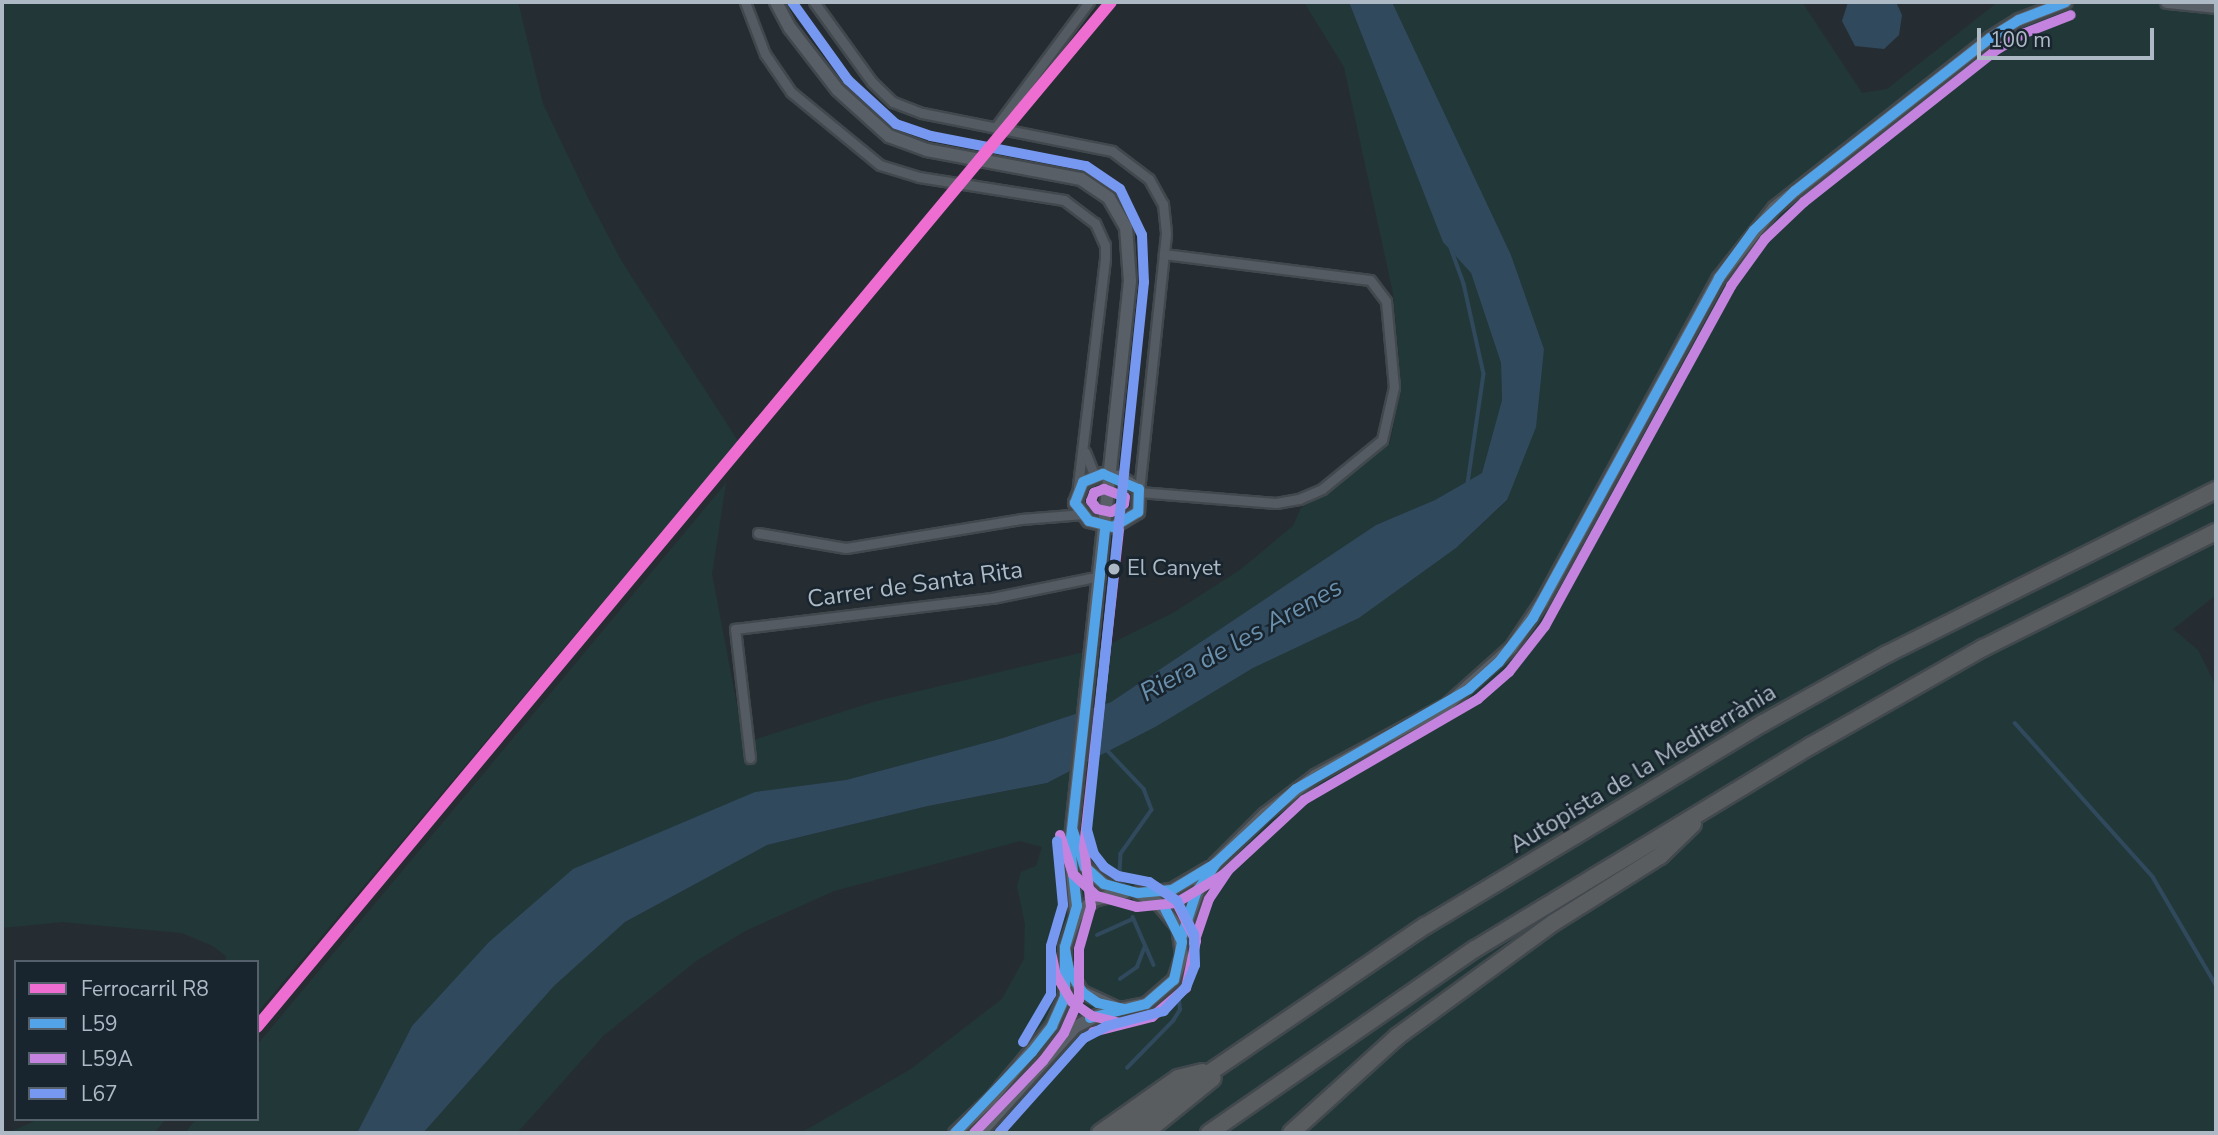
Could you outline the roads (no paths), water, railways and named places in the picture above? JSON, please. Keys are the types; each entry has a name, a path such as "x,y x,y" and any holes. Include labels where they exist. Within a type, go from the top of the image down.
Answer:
{"highway":[{"name":"Autopista de la Mediterrània","path":"1121,1133 1425,926 1763,723 1921,637 2216,490"},
{"path":"1209,1133 1475,949 1812,745 1983,648 2216,532"},
{"path":"1292,1133 1398,1036 1553,923 1660,856 1702,814"},
{"path":"1144,1133 1194,1096 1234,1056"},
{"path":"1100,1133 1178,1078 1211,1070"}],"main road":[{"path":"776,2 829,80 858,112 889,136 927,150 1081,178 1117,208 1126,227 1131,264 1070,855 1076,916"},
{"path":"955,1133 991,1099 1052,1026 1065,997 1066,937 1076,916 1094,900 1132,892 1172,890 1215,864 1296,789 1447,705 1505,655 1542,602 1719,278 1774,208 1990,38 2025,17 2066,2"},
{"path":"2168,2 2216,7"},
{"path":"1110,474 1139,490 1141,505 1133,519 1105,528 1084,514 1075,503 1078,489 1095,477 1110,474"},
{"path":"1073,825 1085,867 1104,884 1132,892 1166,910 1181,939"},
{"path":"980,1133 1075,1027 1093,1016 1146,1004 1166,991 1179,970 1181,939 1196,893 1215,864"},
{"path":"1065,957 1082,992 1098,1003 1123,1009"}],"street":[{"path":"745,2 765,54 783,81 865,155 919,177 1064,200 1095,223 1105,245 1105,259 1078,489"},
{"path":"814,2 872,82 893,102 922,113 1096,146 1129,160 1149,179 1163,204 1164,254 1139,490 1276,503 1299,499 1322,489 1382,440 1394,387 1386,301 1370,280 1164,254"},
{"path":"996,127 1089,2"},
{"path":"1084,443 1086,461 1095,477"},
{"path":"1125,480 1140,465"},
{"path":"1056,515 1075,503"},
{"path":"758,533 846,548 1056,515 1084,514"},
{"name":"Carrer de Santa Rita","path":"750,758 735,629 992,598 1100,576"}],"water":[{"path":"1349,2 1392,2 1511,255 1544,349 1536,427 1507,500 1456,548 1359,618 1253,668 1157,726 1047,783 928,806 767,845 625,922 554,986 423,1133 357,1133 412,1026 489,942 573,869 755,792 846,780 1003,738 1111,702 1376,525 1435,500 1482,473 1502,400 1501,363 1471,273 1443,242"},
{"path":"1848,2 1896,2 1902,15 1899,35 1884,49 1855,46 1842,21"}],"waterway":[{"name":"Riera de les Arenes","path":"1451,248 1464,284 1484,374 1468,484"},
{"path":"2015,723 2153,877 2216,985"},
{"path":"1107,750 1144,789 1152,810 1121,854 1120,874"},
{"path":"1133,917 1154,965"},
{"path":"1097,935 1133,919"},
{"path":"1120,979 1137,967 1145,946"},
{"path":"1127,1068 1173,1021 1180,1010 1179,1000"}],"rail line":[{"name":"R8","path":"259,1025 1111,2"}],"place":[{"name":"El Canyet","path":"1114,569"}]}
